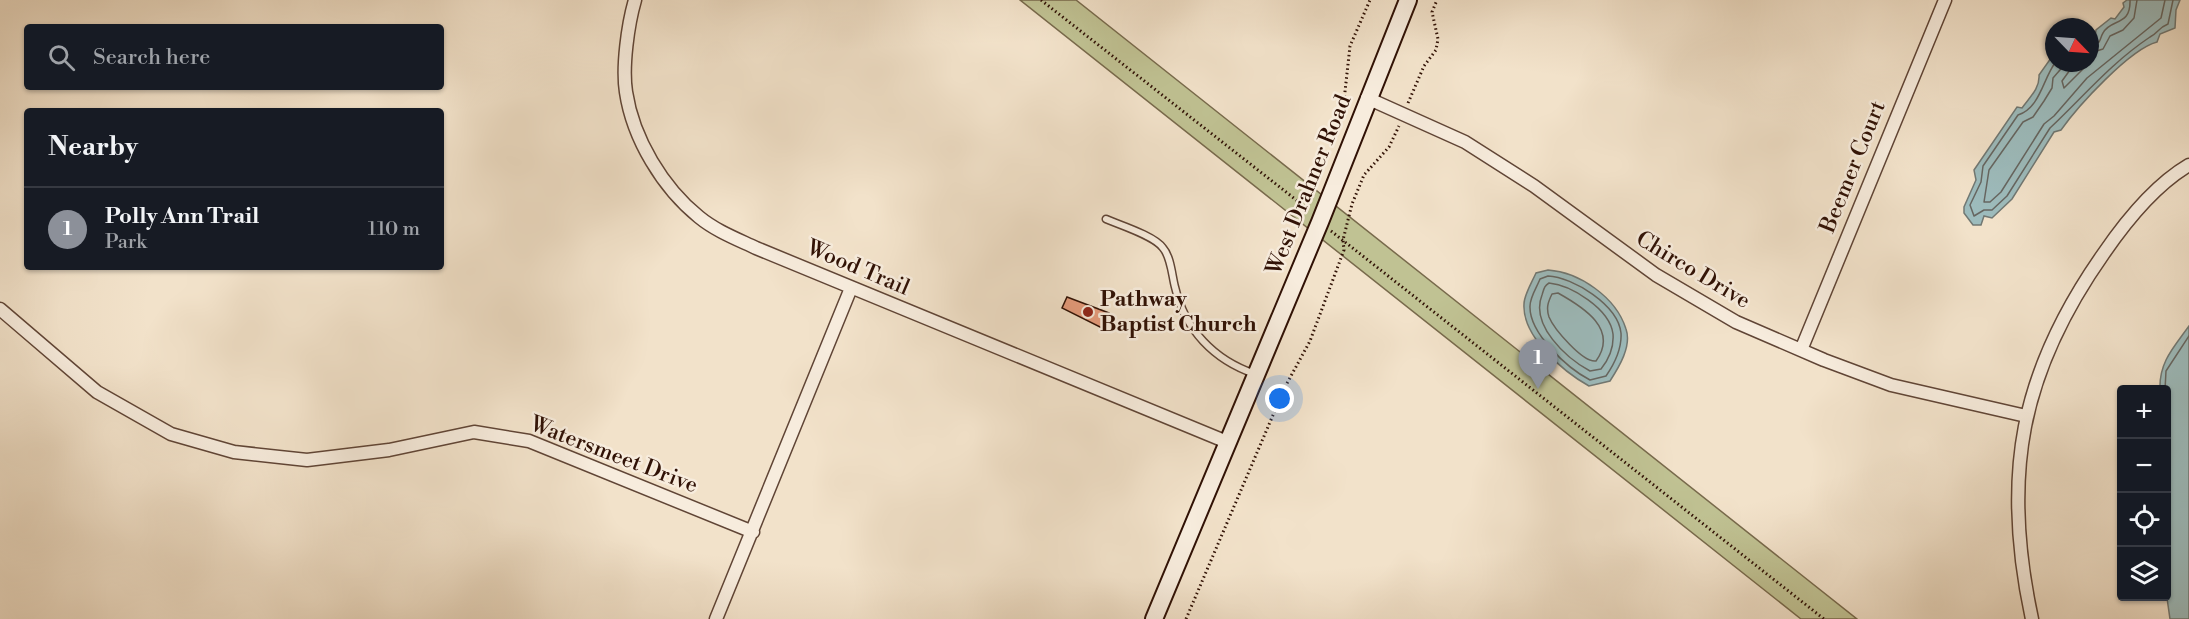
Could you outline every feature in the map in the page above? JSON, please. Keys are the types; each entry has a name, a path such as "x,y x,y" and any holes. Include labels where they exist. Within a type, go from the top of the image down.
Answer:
{"street":[{"name":"Wood Trail","path":"635,0 628,45 626,91 639,133 653,165 700,218 726,234 851,288 1227,442"},
{"name":"West Drahner Road","path":"1154,619 1256,374 1314,216 1408,0"},
{"name":"Beemer Court","path":"1801,350 1945,0"},
{"name":"Chirco Drive","path":"1367,98 1465,142 1534,186 1656,275 1736,322 1891,385 2026,416"},
{"path":"2032,619 2022,575 2017,513 2019,450 2026,416 2042,362 2073,296 2112,240 2142,205 2189,165"},
{"path":"716,619 851,288"},
{"name":"Watersmeet Drive","path":"0,309 97,392 171,434 234,452 307,460 360,455 474,432 529,441 753,532"}],"lane":[{"path":"1106,219 1151,239 1163,248 1186,321 1208,347 1238,368 1256,374"}],"path":[{"path":"1041,0 1824,619"},
{"path":"1341,125 1350,46 1370,0"},
{"path":"1186,619 1285,387 1310,341 1344,249 1343,240 1352,204 1364,175 1389,147 1424,66 1436,50 1438,39 1432,12 1437,0"},
{"path":"1313,199 1314,216"}],"green space":[{"path":"1020,0 1076,0 1857,619 1801,619"}],"water":[{"path":"2127,0 2180,0 2176,10 2175,28 2160,34 2157,42 2133,55 2105,80 2061,130 2054,132 2012,199 1992,218 1984,216 1981,225 1973,225 1964,213 1964,207 1976,180 1974,170 2017,107 2022,108 2031,96 2045,66 2045,72 2099,72 2099,28 2111,18 2115,19 2124,7 2123,3"},
{"path":"1548,270 1572,276 1595,288 1621,317 1626,329 1626,349 1610,381 1589,386 1579,380 1546,352 1530,329 1525,316 1525,297 1536,273"},
{"path":"2189,326 2189,619 2170,619 2167,601 2171,601 2171,385 2160,385 2160,379 2168,355"}],"building":[{"name":"Pathway Baptist Church","path":"1067,297 1109,313 1102,328 1062,308"}],"place":[{"name":"Pathway Baptist Church","path":"1088,312"},
{"name":"Polly Ann Trail","path":"1538,389"}]}
